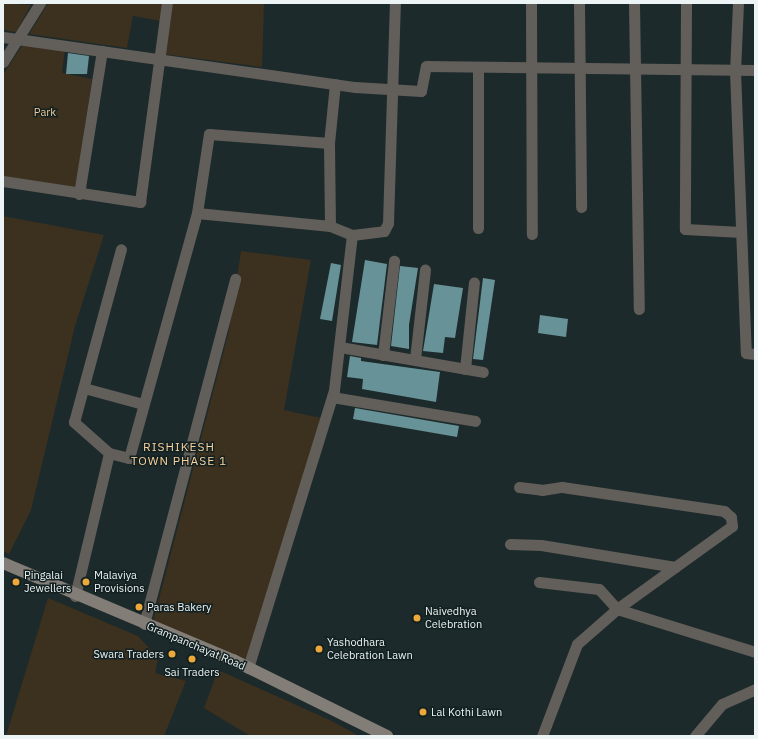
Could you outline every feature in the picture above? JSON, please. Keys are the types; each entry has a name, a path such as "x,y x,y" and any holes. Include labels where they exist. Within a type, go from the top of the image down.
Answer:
{"street":[{"path":"3,62 40,3"},
{"path":"3,181 79,194 140,202 167,3"},
{"path":"197,214 330,226 352,234 384,231 388,223 394,3"},
{"path":"531,3 532,234"},
{"path":"579,3 581,68 581,207"},
{"path":"634,3 639,309"},
{"path":"686,3 688,70 685,230 741,232"},
{"path":"738,3 735,71 746,354 755,354"},
{"path":"3,37 335,84 421,91 426,66 735,71 755,70"},
{"path":"79,194 102,51"},
{"path":"478,67 478,228"},
{"path":"330,226 329,143 335,84"},
{"path":"121,249 74,422 109,453 129,458 197,214 210,134 329,143"},
{"path":"248,668 332,397 340,347 352,234"},
{"path":"383,355 394,261"},
{"path":"415,359 425,270"},
{"path":"144,624 235,279"},
{"path":"464,369 474,282"},
{"path":"340,347 482,372"},
{"path":"84,388 143,404"},
{"path":"332,397 475,421"},
{"path":"75,596 109,453"},
{"path":"519,487 542,490 569,488 724,512 731,516 732,526 617,609 577,644 542,736"},
{"path":"510,544 541,545 675,567"},
{"name":"Grampanchayat Road","path":"3,563 75,596 248,668 387,736"},
{"path":"539,582 599,589 617,609 755,652"},
{"path":"695,736 699,727 722,704 755,689"}],"green space":[{"path":"3,3 31,5 16,32 3,30"},
{"path":"48,3 264,3 262,67 163,54 167,22 133,16 127,48 29,34"},
{"name":"Park","path":"23,44 65,49 62,73 92,79 76,188 3,176 3,75"},
{"path":"3,216 104,235 75,326 31,510 9,554 3,551"},
{"path":"241,251 311,260 284,410 321,418 247,663 153,622 229,331"},
{"path":"48,598 138,636 158,658 155,673 186,681 164,736 6,736"},
{"path":"218,670 332,721 359,736 250,736 204,708"}],"building":[{"path":"68,53 89,56 87,74 66,74"},
{"path":"365,260 387,264 377,345 352,342"},
{"path":"331,263 341,265 332,321 320,319"},
{"path":"400,266 418,268 409,325 409,349 391,346"},
{"path":"483,278 495,280 483,360 473,359"},
{"path":"434,284 463,288 455,338 445,337 443,353 423,351"},
{"path":"540,315 568,319 566,337 538,333"},
{"path":"350,356 361,358 361,361 440,372 436,402 362,389 363,379 347,377"},
{"path":"355,408 459,426 457,437 353,419"}],"place":[{"name":"Pingalai Jewellers","path":"16,582"},
{"name":"Malaviya Provisions","path":"86,582"},
{"name":"Paras Bakery","path":"139,607"},
{"name":"Naivedhya Celebration","path":"417,618"},
{"name":"Yashodhara Celebration Lawn","path":"319,649"},
{"name":"Swara Traders","path":"172,654"},
{"name":"Sai Traders","path":"192,659"},
{"name":"Lal Kothi Lawn","path":"423,712"}],"district":[{"name":"RISHIKESH TOWN PHASE 1","path":"179,454"}]}
